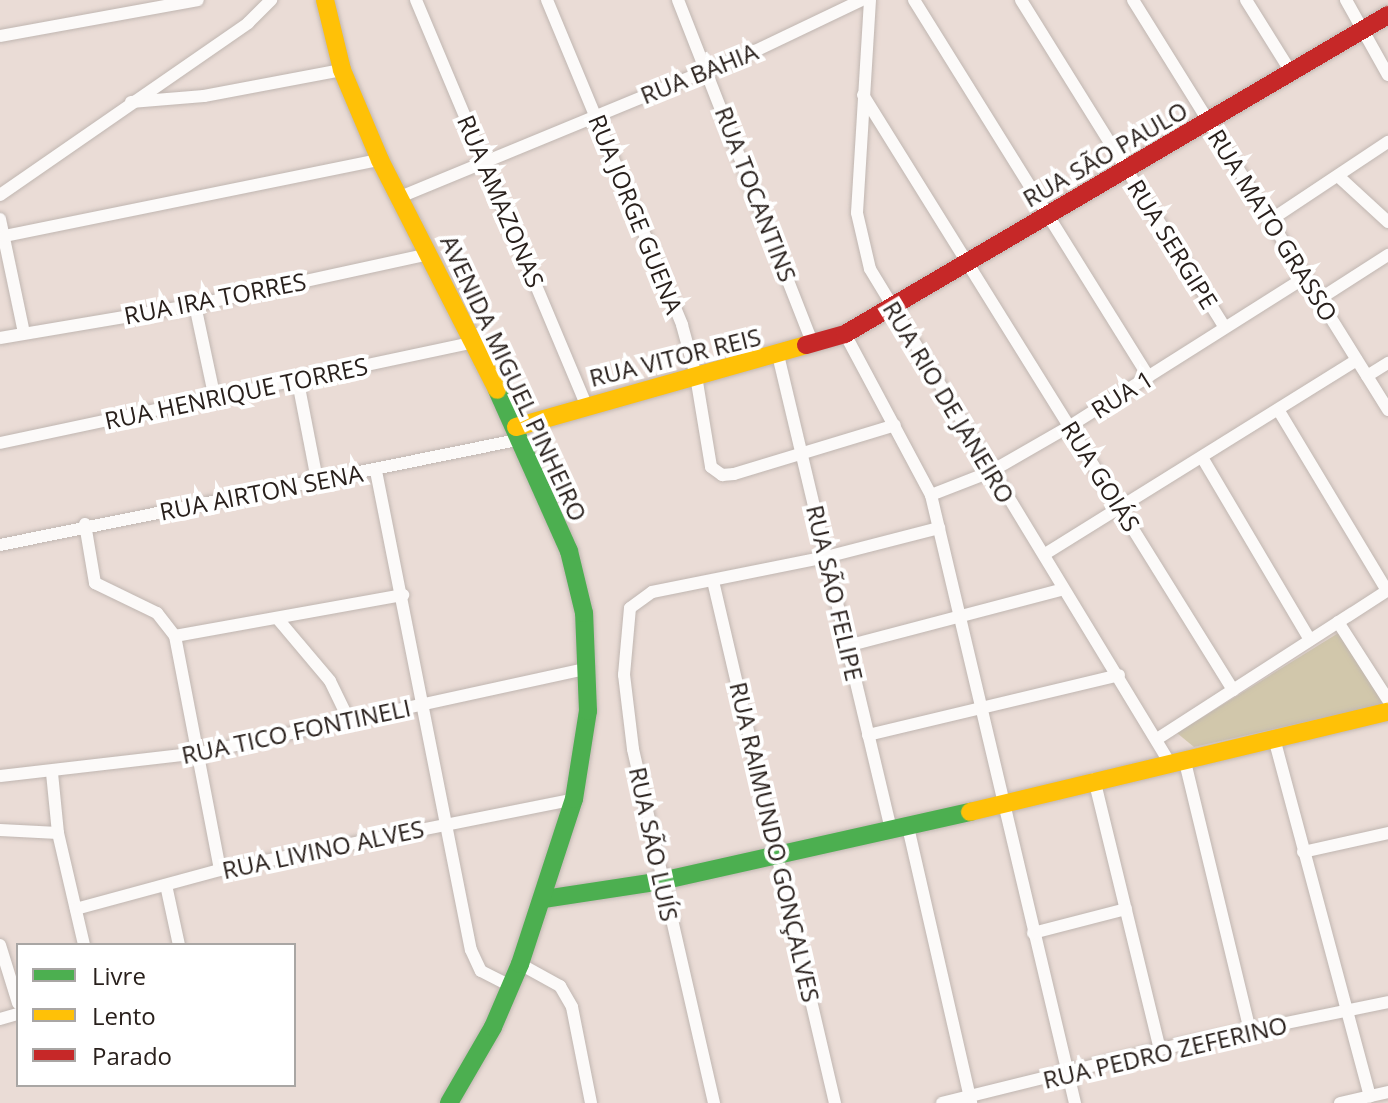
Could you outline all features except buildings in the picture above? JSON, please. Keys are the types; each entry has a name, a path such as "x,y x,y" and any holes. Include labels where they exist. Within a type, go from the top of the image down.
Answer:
{"street":[{"path":"0,36 198,0"},
{"path":"0,195 248,23 271,0"},
{"name":"AVENIDA MIGUEL PINHEIRO","path":"325,0 342,70 380,160 519,433 569,551 584,613 589,668 585,751 574,799 544,899 511,986 449,1103"},
{"name":"RUA AMAZONAS","path":"416,0 586,404"},
{"name":"RUA JORGE GUENA","path":"547,0 657,257 696,376 708,463 722,475 802,451"},
{"name":"RUA TOCANTINS","path":"678,0 709,70 813,344"},
{"name":"RUA BAHIA","path":"400,197 595,113 709,70 862,0"},
{"name":"RUA RIO DE JANEIRO","path":"870,0 862,95 858,229 889,307 1157,739 1178,763 1250,1030"},
{"path":"914,0 1149,377"},
{"name":"RUA SERGIPE","path":"1021,0 1224,326"},
{"name":"RUA MATO GRASSO","path":"1133,0 1388,410"},
{"path":"1246,0 1291,72"},
{"path":"1346,0 1388,75"},
{"name":"RUA SÃO PAULO","path":"845,334 1388,15"},
{"path":"131,102 204,96 342,70"},
{"name":"RUA GOIÁS","path":"862,95 1233,690"},
{"path":"1269,221 1388,142"},
{"path":"5,236 380,160"},
{"path":"1338,176 1388,222"},
{"path":"0,219 24,333"},
{"name":"RUA IRA TORRES","path":"0,338 195,305 429,254"},
{"path":"1321,298 1388,255"},
{"name":"RUA 1","path":"931,495 990,472 1070,426 1306,277"},
{"path":"195,305 215,399"},
{"path":"845,334 931,495 1075,1103"},
{"name":"RUA VITOR REIS","path":"519,433 586,404 778,355 845,334"},
{"name":"RUA HENRIQUE TORRES","path":"0,443 471,343"},
{"name":"RUA SÃO FELIPE","path":"778,355 868,735 900,829 970,1100"},
{"path":"1045,554 1203,459 1357,360"},
{"path":"1367,376 1388,363"},
{"path":"298,382 317,480"},
{"path":"1157,739 1388,591 1279,411"},
{"path":"802,451 895,425"},
{"name":"RUA AIRTON SENA","path":"0,545 85,524 376,471 519,433"},
{"path":"1203,459 1310,640"},
{"path":"376,471 426,704 446,823 475,960 481,971 511,986"},
{"path":"85,524 95,583 157,613 175,636 200,753 220,870"},
{"path":"713,581 826,557 939,528"},
{"name":"RUA SÃO LUÍS","path":"713,581 652,592 630,608 624,675 661,881 714,1103"},
{"name":"RUA RAIMUNDO GONÇALVES","path":"713,581 835,1103"},
{"path":"847,646 960,620 1064,589"},
{"path":"175,636 403,595"},
{"path":"277,618 330,681 348,718"},
{"path":"1338,622 1388,700"},
{"name":"RUA TICO FONTINELI","path":"0,776 52,773 200,753 348,718 589,668"},
{"path":"868,735 1119,675"},
{"path":"544,899 661,881 779,856 1003,805 1094,779 1275,742 1388,712"},
{"path":"1275,742 1370,1096"},
{"path":"52,773 58,833 84,943"},
{"path":"1094,779 1160,1049"},
{"name":"RUA LIVINO ALVES","path":"76,909 220,870 574,799"},
{"path":"0,830 58,833"},
{"path":"1303,852 1388,833"},
{"path":"166,885 179,943"},
{"path":"1033,933 1126,909"},
{"path":"0,945 16,997"},
{"path":"520,964 560,986 572,1007 591,1103"},
{"name":"RUA PEDRO ZEFERINO","path":"942,1103 970,1100 1160,1049 1388,1002"},
{"path":"1340,1103 1388,1092"}],"shaded area":[{"path":"1340,632 1385,704 1194,747 1177,733"}],"traffic: fast":[{"path":"449,1103 493,1027 520,964 574,799 588,711 584,613 569,551 497,390"},
{"path":"544,899 661,881 970,812"}],"traffic: slow":[{"path":"325,0 342,70 380,160 497,390"},
{"path":"516,427 806,345"},
{"path":"970,812 1388,712"}],"traffic: jam":[{"path":"806,345 845,334 1388,15"}]}
